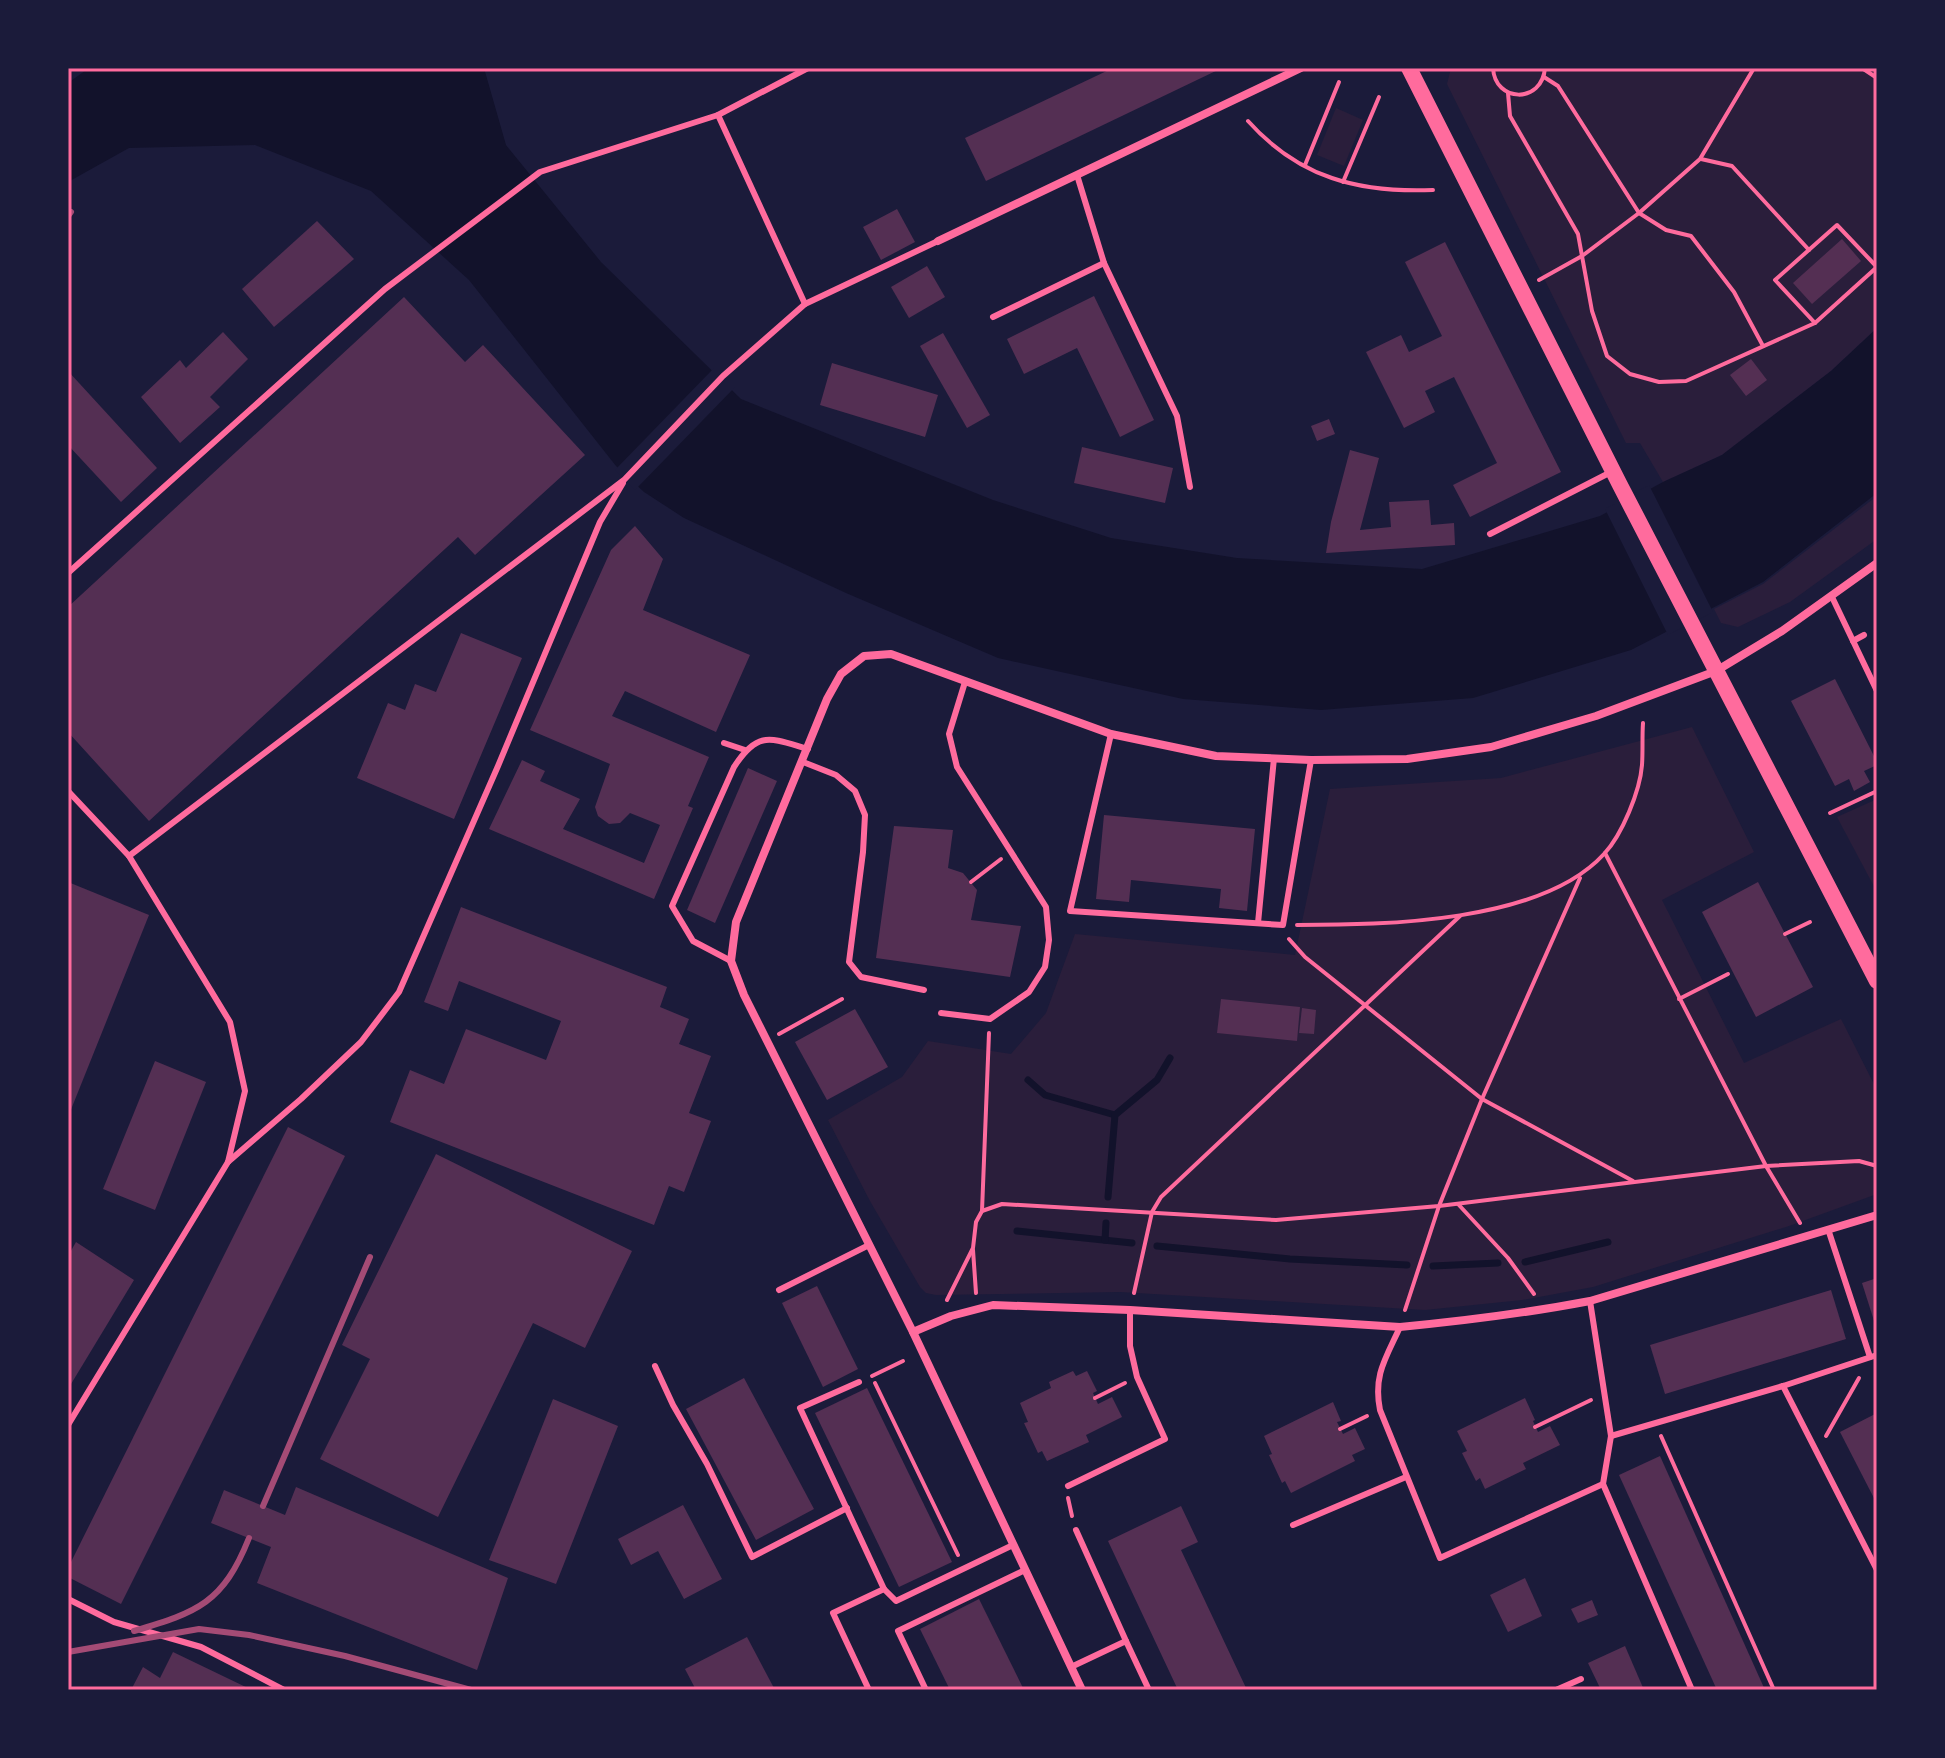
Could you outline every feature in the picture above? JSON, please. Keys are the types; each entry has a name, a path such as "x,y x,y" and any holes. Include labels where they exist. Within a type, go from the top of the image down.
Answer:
{"main road":[{"path":"1409,68 1616,478 1877,981"}],"street":[{"path":"938,241 1301,68"},
{"path":"1082,1690 913,1332 744,995 731,961 736,922 827,699 841,674 864,656 891,654 1111,734 1216,756 1311,760 1407,759 1491,747 1596,716 1716,671 1832,597 1877,563"},
{"path":"913,1332 951,1316 993,1305 1130,1310 1400,1327 1545,1310 1590,1301 1877,1215"}],"lane":[{"path":"68,573 385,289 540,172 718,115 808,68"},
{"path":"718,115 805,304"},
{"path":"1077,175 1104,263 1177,416 1190,487"},
{"path":"129,856 624,480 723,376 805,304 938,241"},
{"path":"993,317 1104,263"},
{"path":"1490,534 1616,478"},
{"path":"228,1162 361,1042 399,992 600,522 624,480"},
{"path":"1832,597 1877,691"},
{"path":"1853,641 1864,635"},
{"path":"941,1013 990,1019 1029,992 1045,967 1048,929 1046,907 957,767 949,734 965,682"},
{"path":"1111,734 1070,911 1283,925 1311,760"},
{"path":"731,961 693,941 672,906 734,767 745,750 759,740 772,738 808,749"},
{"path":"724,743 745,750"},
{"path":"1258,923 1274,758"},
{"path":"803,762 836,775 855,791 865,815 849,962 861,977 924,990"},
{"path":"68,791 129,856 230,1022 245,1091 228,1162 68,1425"},
{"path":"1611,1436 1874,1356 1828,1229"},
{"path":"779,1290 869,1245"},
{"path":"1590,1301 1611,1436 1603,1484 1692,1690"},
{"path":"1068,1486 1165,1439 1137,1377 1130,1346 1130,1310"},
{"path":"1400,1327 1381,1369 1376,1390 1380,1410 1440,1558 1603,1484"},
{"path":"655,1366 752,1557 847,1508"},
{"path":"859,1382 800,1408 884,1589 896,1601 1013,1545"},
{"path":"1783,1386 1877,1570"},
{"path":"1293,1525 1406,1477"},
{"path":"1076,1530 1149,1690"},
{"path":"926,1690 898,1631 1025,1570"},
{"path":"869,1690 833,1613 884,1589"},
{"path":"68,1599 114,1622 201,1647 284,1690"},
{"path":"1071,1667 1126,1641"},
{"path":"1556,1690 1581,1679"}],"path":[{"path":"1493,68 1499,86 1508,93 1519,95 1539,87 1545,68"},
{"path":"1537,281 1582,256 1639,213 1700,159 1754,68"},
{"path":"1862,68 1877,78"},
{"path":"1544,77 1558,86 1639,213 1666,230 1691,236 1734,292 1763,346"},
{"path":"1305,166 1339,82"},
{"path":"1508,93 1510,116 1578,234 1592,311 1607,356 1630,374 1659,382 1686,381 1815,323 1877,267 1837,225 1775,280 1815,323"},
{"path":"1343,182 1379,97"},
{"path":"1248,121 1266,141 1286,156 1343,182 1368,189 1433,190"},
{"path":"1700,159 1732,166 1809,250"},
{"path":"1635,1182 1482,1099 1305,957 1290,941 1283,925 1364,925 1462,915 1545,895 1581,875 1605,853 1623,827 1642,768 1643,723"},
{"path":"1830,813 1866,793 1877,791"},
{"path":"1605,853 1766,1166 1807,1236"},
{"path":"971,882 989,868"},
{"path":"1400,1327 1439,1206 1482,1099 1581,875"},
{"path":"1130,1310 1152,1212 1161,1197 1462,915"},
{"path":"1785,934 1810,922"},
{"path":"1679,999 1728,974"},
{"path":"767,1041 842,999"},
{"path":"977,1297 973,1248 976,1222 982,1211 990,1019"},
{"path":"982,1211 1002,1204 1276,1220 1458,1204 1766,1166 1859,1161 1877,1166"},
{"path":"1458,1204 1508,1258 1545,1310"},
{"path":"961,1299 946,1302 973,1248"},
{"path":"1816,1452 1874,1356"},
{"path":"903,1361 871,1376 964,1568"},
{"path":"1095,1398 1137,1377"},
{"path":"1535,1427 1604,1393"},
{"path":"1340,1429 1380,1410"},
{"path":"1655,1423 1774,1690"},
{"path":"1068,1486 1069,1508 1076,1530"}],"shaded area":[{"path":"89,68 484,68 506,145 601,262 741,399 993,500 1111,538 1237,558 1422,569 1600,516 1722,455 1831,371 1877,328 1877,493 1763,582 1631,650 1473,698 1321,710 1183,699 998,658 846,593 684,518 644,492 616,466 469,280 371,191 255,145 129,148 68,182 68,83"},
{"path":"1451,68 1877,68 1877,328 1831,371 1722,455 1663,482 1640,443 1626,443 1447,84"},
{"path":"1336,108 1363,120 1344,166 1317,155"},
{"path":"1877,496 1877,539 1790,602 1738,627 1721,623 1714,609 1763,584"},
{"path":"1692,727 1754,852 1662,900 1744,1063 1841,1019 1877,1090 1877,1194 1789,1226 1593,1287 1522,1300 1425,1310 1120,1292 936,1295 926,1293 920,1287 828,1120 902,1077 928,1041 1011,1054 1046,1013 1075,934 1295,955 1330,789 1501,778"},
{"path":"1877,799 1877,892 1837,817"}],"pier":[{"path":"714,368 735,387 635,490 615,470"},
{"path":"1649,485 1713,612 1668,635 1605,509"}],"building":[{"path":"1113,68 1222,68 986,181 965,138"},
{"path":"897,209 915,242 881,260 863,227"},
{"path":"317,221 354,259 274,327 242,289"},
{"path":"1842,239 1861,261 1812,304 1793,283"},
{"path":"1445,242 1561,472 1470,517 1453,485 1497,463 1454,377 1425,391 1435,412 1404,428 1366,352 1401,335 1409,352 1442,336 1405,262"},
{"path":"927,266 945,297 909,318 891,287"},
{"path":"1094,296 1154,420 1120,437 1077,348 1024,374 1007,339"},
{"path":"404,297 465,362 483,345 585,455 475,555 458,537 149,821 68,732 68,607"},
{"path":"223,332 248,359 210,397 220,407 180,443 141,397 180,360 186,368"},
{"path":"943,333 990,415 967,428 920,346"},
{"path":"1751,359 1767,380 1746,396 1730,375"},
{"path":"832,363 938,395 925,437 820,405"},
{"path":"68,371 157,468 121,502 68,445"},
{"path":"1329,419 1335,434 1317,441 1311,426"},
{"path":"1082,447 1173,468 1165,503 1074,483"},
{"path":"1350,450 1379,458 1360,530 1391,527 1389,502 1429,500 1431,525 1454,523 1455,545 1326,553"},
{"path":"635,526 663,559 643,610 750,655 716,732 625,691 612,716 709,757 688,806 693,808 654,899 489,829 522,760 545,771 540,781 580,799 563,829 644,863 660,825 630,813 620,823 609,824 598,816 595,807 610,764 530,730 611,550"},
{"path":"461,633 522,658 454,819 357,778 388,703 405,710 415,684 436,692"},
{"path":"1835,679 1877,762 1877,765 1864,771 1870,782 1854,791 1849,779 1835,786 1791,701"},
{"path":"748,768 777,781 715,923 687,910"},
{"path":"1104,815 1255,829 1247,911 1219,908 1221,889 1131,880 1129,902 1096,899"},
{"path":"894,826 953,830 948,868 963,873 977,890 971,920 1021,926 1010,977 876,958"},
{"path":"68,882 149,915 68,1117"},
{"path":"1758,882 1813,987 1756,1017 1702,912"},
{"path":"461,907 667,987 660,1007 689,1019 679,1044 711,1056 689,1113 711,1121 684,1192 669,1186 654,1225 390,1122 410,1070 444,1084 466,1029 546,1060 561,1021 459,981 448,1011 424,1002"},
{"path":"1221,999 1300,1007 1297,1041 1217,1033"},
{"path":"1302,1008 1316,1010 1314,1034 1299,1033"},
{"path":"855,1009 888,1067 827,1100 795,1042"},
{"path":"155,1061 206,1082 155,1210 103,1189"},
{"path":"288,1127 345,1156 121,1604 68,1577 68,1568"},
{"path":"436,1154 632,1251 585,1348 533,1323 438,1517 320,1459 370,1359 342,1345"},
{"path":"76,1242 134,1280 68,1389 68,1256"},
{"path":"1877,1278 1877,1327 1876,1327 1862,1283"},
{"path":"817,1286 858,1369 823,1387 782,1303"},
{"path":"1831,1290 1846,1339 1665,1394 1650,1345"},
{"path":"1073,1371 1076,1376 1087,1371 1097,1391 1093,1393 1098,1404 1112,1397 1122,1417 1086,1435 1089,1442 1047,1461 1042,1451 1038,1453 1024,1423 1028,1422 1020,1403 1051,1388 1049,1382"},
{"path":"744,1378 814,1509 756,1540 686,1409"},
{"path":"867,1388 952,1562 899,1587 815,1413"},
{"path":"1525,1398 1538,1432 1550,1426 1560,1445 1523,1463 1526,1469 1485,1489 1480,1478 1476,1481 1462,1453 1467,1451 1457,1431"},
{"path":"553,1399 618,1426 556,1584 489,1560"},
{"path":"1333,1402 1343,1434 1355,1428 1365,1449 1352,1455 1355,1461 1291,1493 1285,1481 1282,1483 1264,1436"},
{"path":"1877,1413 1877,1504 1840,1432"},
{"path":"1660,1456 1765,1690 1717,1690 1619,1475"},
{"path":"296,1487 508,1578 477,1670 257,1583 271,1547 211,1523 224,1490 285,1515"},
{"path":"683,1505 722,1579 684,1599 658,1551 631,1565 618,1539"},
{"path":"1181,1506 1198,1542 1181,1550 1247,1690 1178,1690 1108,1541"},
{"path":"1525,1578 1542,1616 1508,1632 1490,1595"},
{"path":"979,1599 1024,1690 950,1690 920,1629"},
{"path":"1592,1600 1598,1615 1578,1623 1571,1609"},
{"path":"747,1637 775,1690 696,1690 685,1669"},
{"path":"1625,1646 1644,1690 1601,1690 1588,1663"},
{"path":"173,1652 252,1690 131,1690 143,1667 160,1678"}],"waterway":[{"path":"1108,1197 1115,1115 1157,1080 1170,1058"},
{"path":"1028,1080 1045,1095 1115,1115"},
{"path":"1105,1240 1106,1223"},
{"path":"1017,1231 1132,1243"},
{"path":"1525,1262 1608,1242"},
{"path":"1157,1246 1290,1259 1407,1265"},
{"path":"1433,1266 1498,1263"}],"railway":[{"path":"68,216 71,212"},
{"path":"263,1506 370,1257"},
{"path":"134,1631 175,1618 206,1602 229,1577 249,1538"},
{"path":"68,1652 199,1629 249,1635 345,1656 471,1690"}]}
